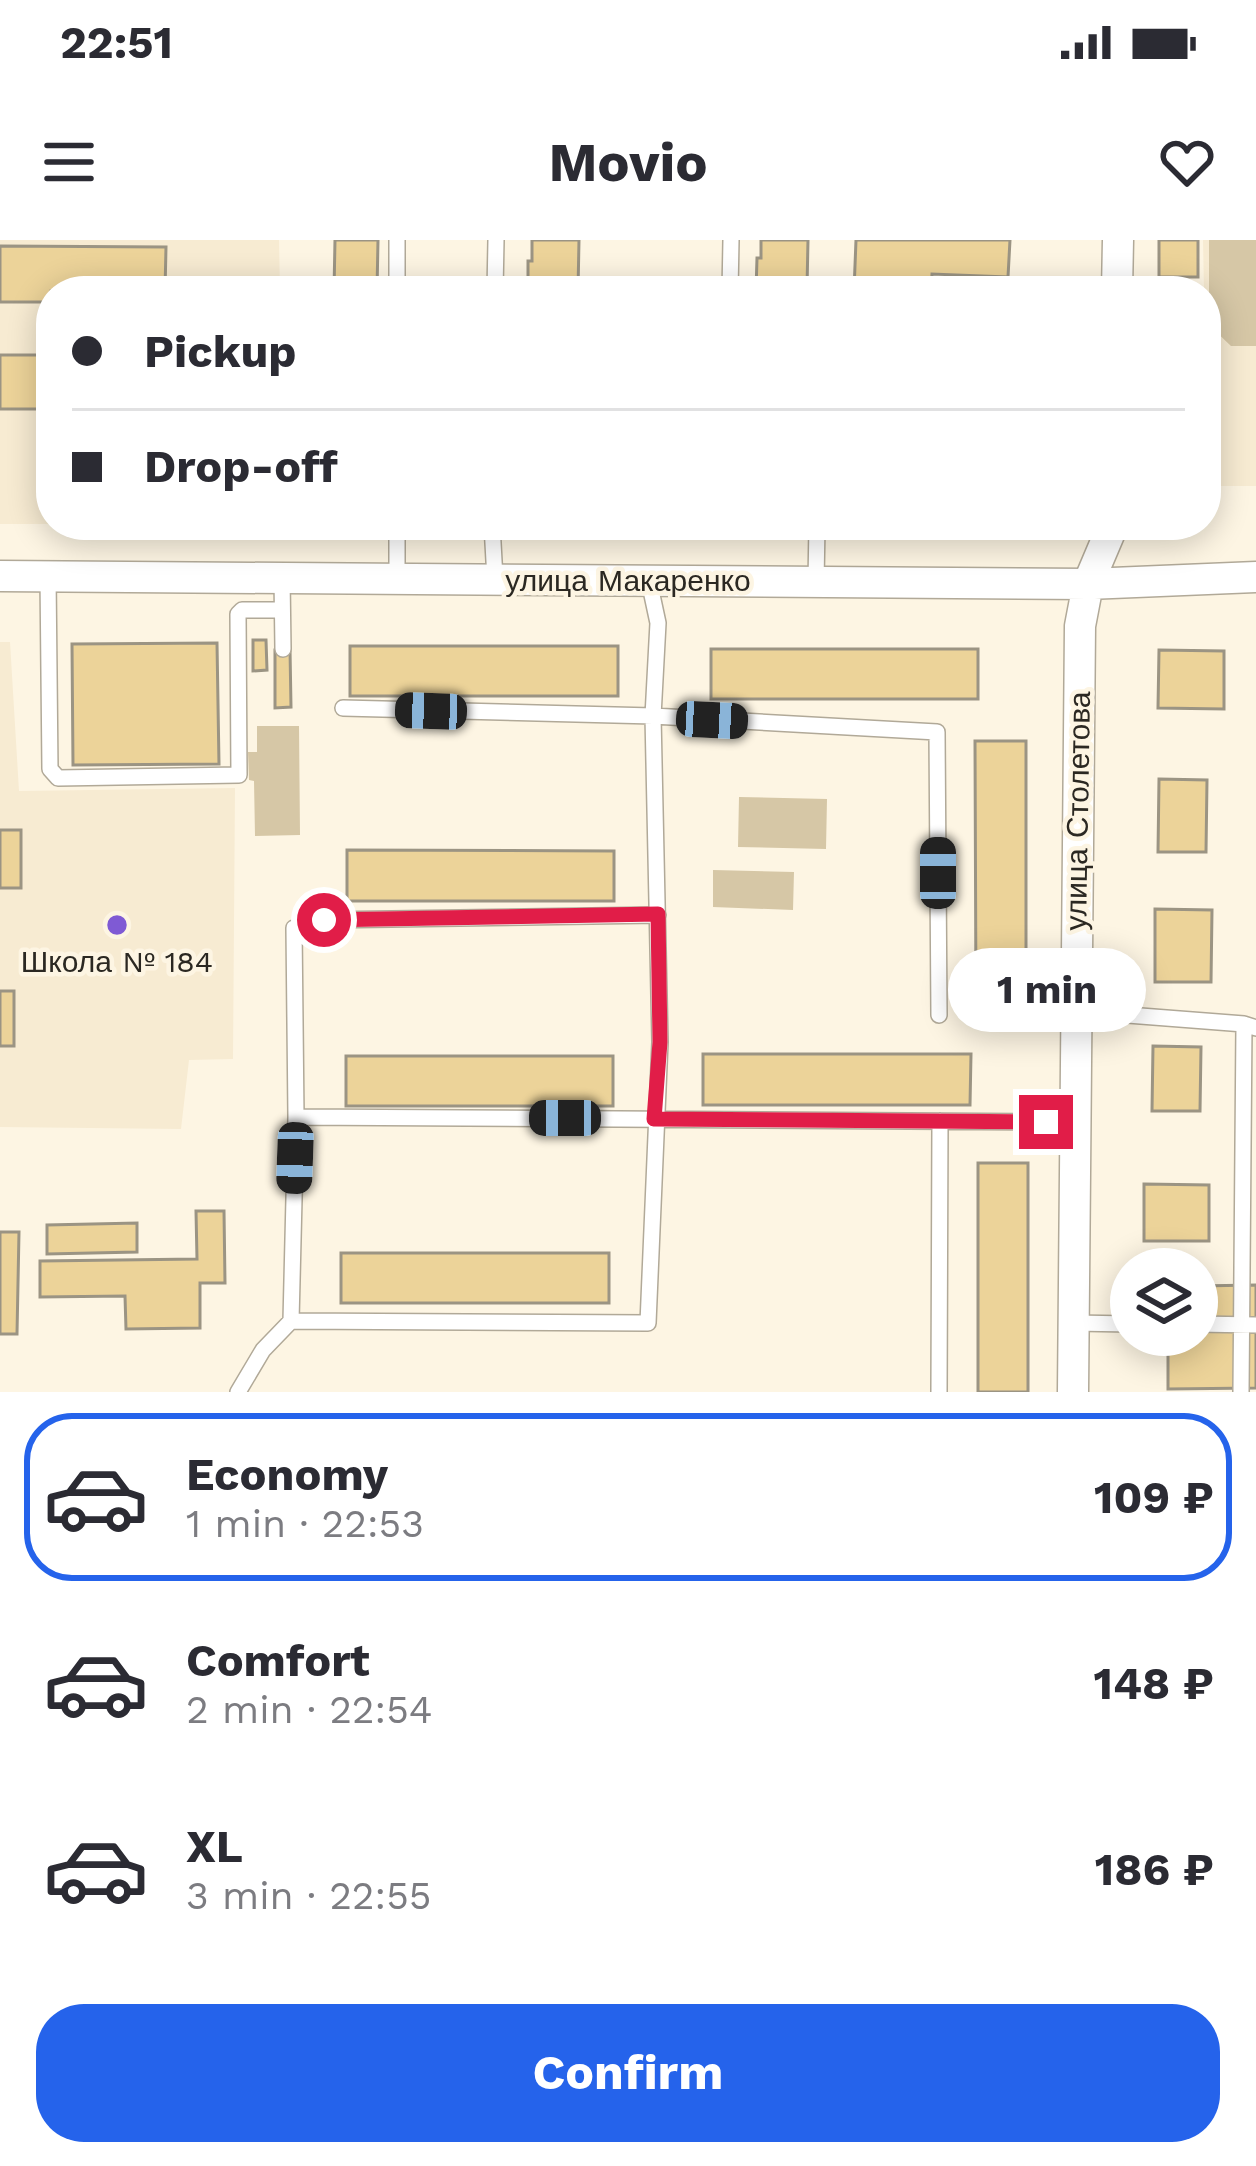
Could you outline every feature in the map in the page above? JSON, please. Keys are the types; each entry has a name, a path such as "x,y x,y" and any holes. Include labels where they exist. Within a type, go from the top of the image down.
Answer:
{"street":[{"path":"1118,240 1118,276"},
{"name":"улица Столетова","path":"1073,1392 1080,626 1088,584 1107,540"},
{"name":"улица Макаренко","path":"0,576 1088,584 1256,577"}],"lane":[{"path":"397,240 397,276"},
{"path":"495,276 496,240"},
{"path":"730,276 731,240"},
{"path":"397,540 397,579"},
{"path":"493,540 495,580"},
{"path":"816,582 817,540"},
{"path":"48,576 50,769 58,778 239,775 238,614 242,610 282,610"},
{"path":"282,578 283,649"},
{"path":"291,1321 647,1323 660,1042 653,716 658,623 649,581"},
{"path":"343,708 653,716 937,732 939,1015"},
{"path":"238,1392 263,1350 291,1321 294,928 324,920 658,914"},
{"path":"1076,1011 1250,1026 1249,1325 1241,1392"},
{"path":"296,1117 1075,1122"},
{"path":"939,1392 940,1121"},
{"path":"1073,1323 1110,1324"},
{"path":"1218,1324 1249,1325"}],"shaded area":[{"path":"0,240 279,240 280,276 36,276 36,524 0,524"},
{"path":"1203,240 1256,240 1256,486 1221,486 1221,276 1204,276"},
{"path":"1209,240 1256,240 1256,346 1231,346 1221,336 1221,276 1209,276"},
{"name":"Школа № 184","path":"0,642 10,642 19,791 235,788 233,1059 189,1060 181,1129 0,1127"},
{"path":"257,726 299,726 300,835 255,836 248,752 257,752"},
{"path":"739,797 827,799 826,849 738,847"},
{"path":"713,870 794,872 793,910 713,907"}],"building":[{"path":"335,240 378,240 377,276 334,276"},
{"path":"532,240 579,240 578,276 528,276 528,261 532,261"},
{"path":"761,240 808,240 807,276 756,276 757,258 761,258"},
{"path":"856,240 1010,240 1008,276 855,276"},
{"path":"1159,240 1198,240 1198,276 1159,276"},
{"path":"0,246 166,247 165,276 36,276 36,302 0,302"},
{"path":"0,355 36,355 36,409 0,409"},
{"path":"253,640 266,640 267,670 253,671"},
{"path":"217,643 219,764 73,765 72,644"},
{"path":"350,646 618,646 618,696 350,696"},
{"path":"290,649 291,707 275,708 275,650"},
{"path":"711,649 978,649 978,699 711,699"},
{"path":"1159,650 1224,651 1224,709 1158,708"},
{"path":"975,741 1026,741 1026,1008 976,1008"},
{"path":"1159,779 1207,780 1206,852 1158,852"},
{"path":"0,830 21,830 21,888 0,888"},
{"path":"347,850 614,851 614,901 347,901"},
{"path":"1155,909 1212,910 1211,982 1155,982"},
{"path":"0,991 14,991 14,1046 0,1046"},
{"path":"1153,1046 1201,1047 1200,1111 1152,1111"},
{"path":"703,1054 971,1054 970,1105 703,1105"},
{"path":"346,1056 613,1056 613,1106 346,1106"},
{"path":"978,1163 1028,1163 1028,1392 978,1392"},
{"path":"1144,1184 1209,1185 1209,1241 1144,1241"},
{"path":"196,1211 224,1211 225,1283 200,1283 200,1328 126,1329 125,1296 40,1297 40,1261 197,1259"},
{"path":"137,1223 137,1252 47,1254 47,1225"},
{"path":"0,1232 19,1232 17,1334 0,1334"},
{"path":"341,1253 609,1253 609,1303 341,1303"},
{"path":"1256,1285 1256,1388 1168,1389 1168,1356 1218,1356 1218,1286"}],"place":[{"name":"Школа № 184","path":"117,925"}],"route":[{"path":"324,920 658,914 660,1042 654,1119 1046,1122"}]}
